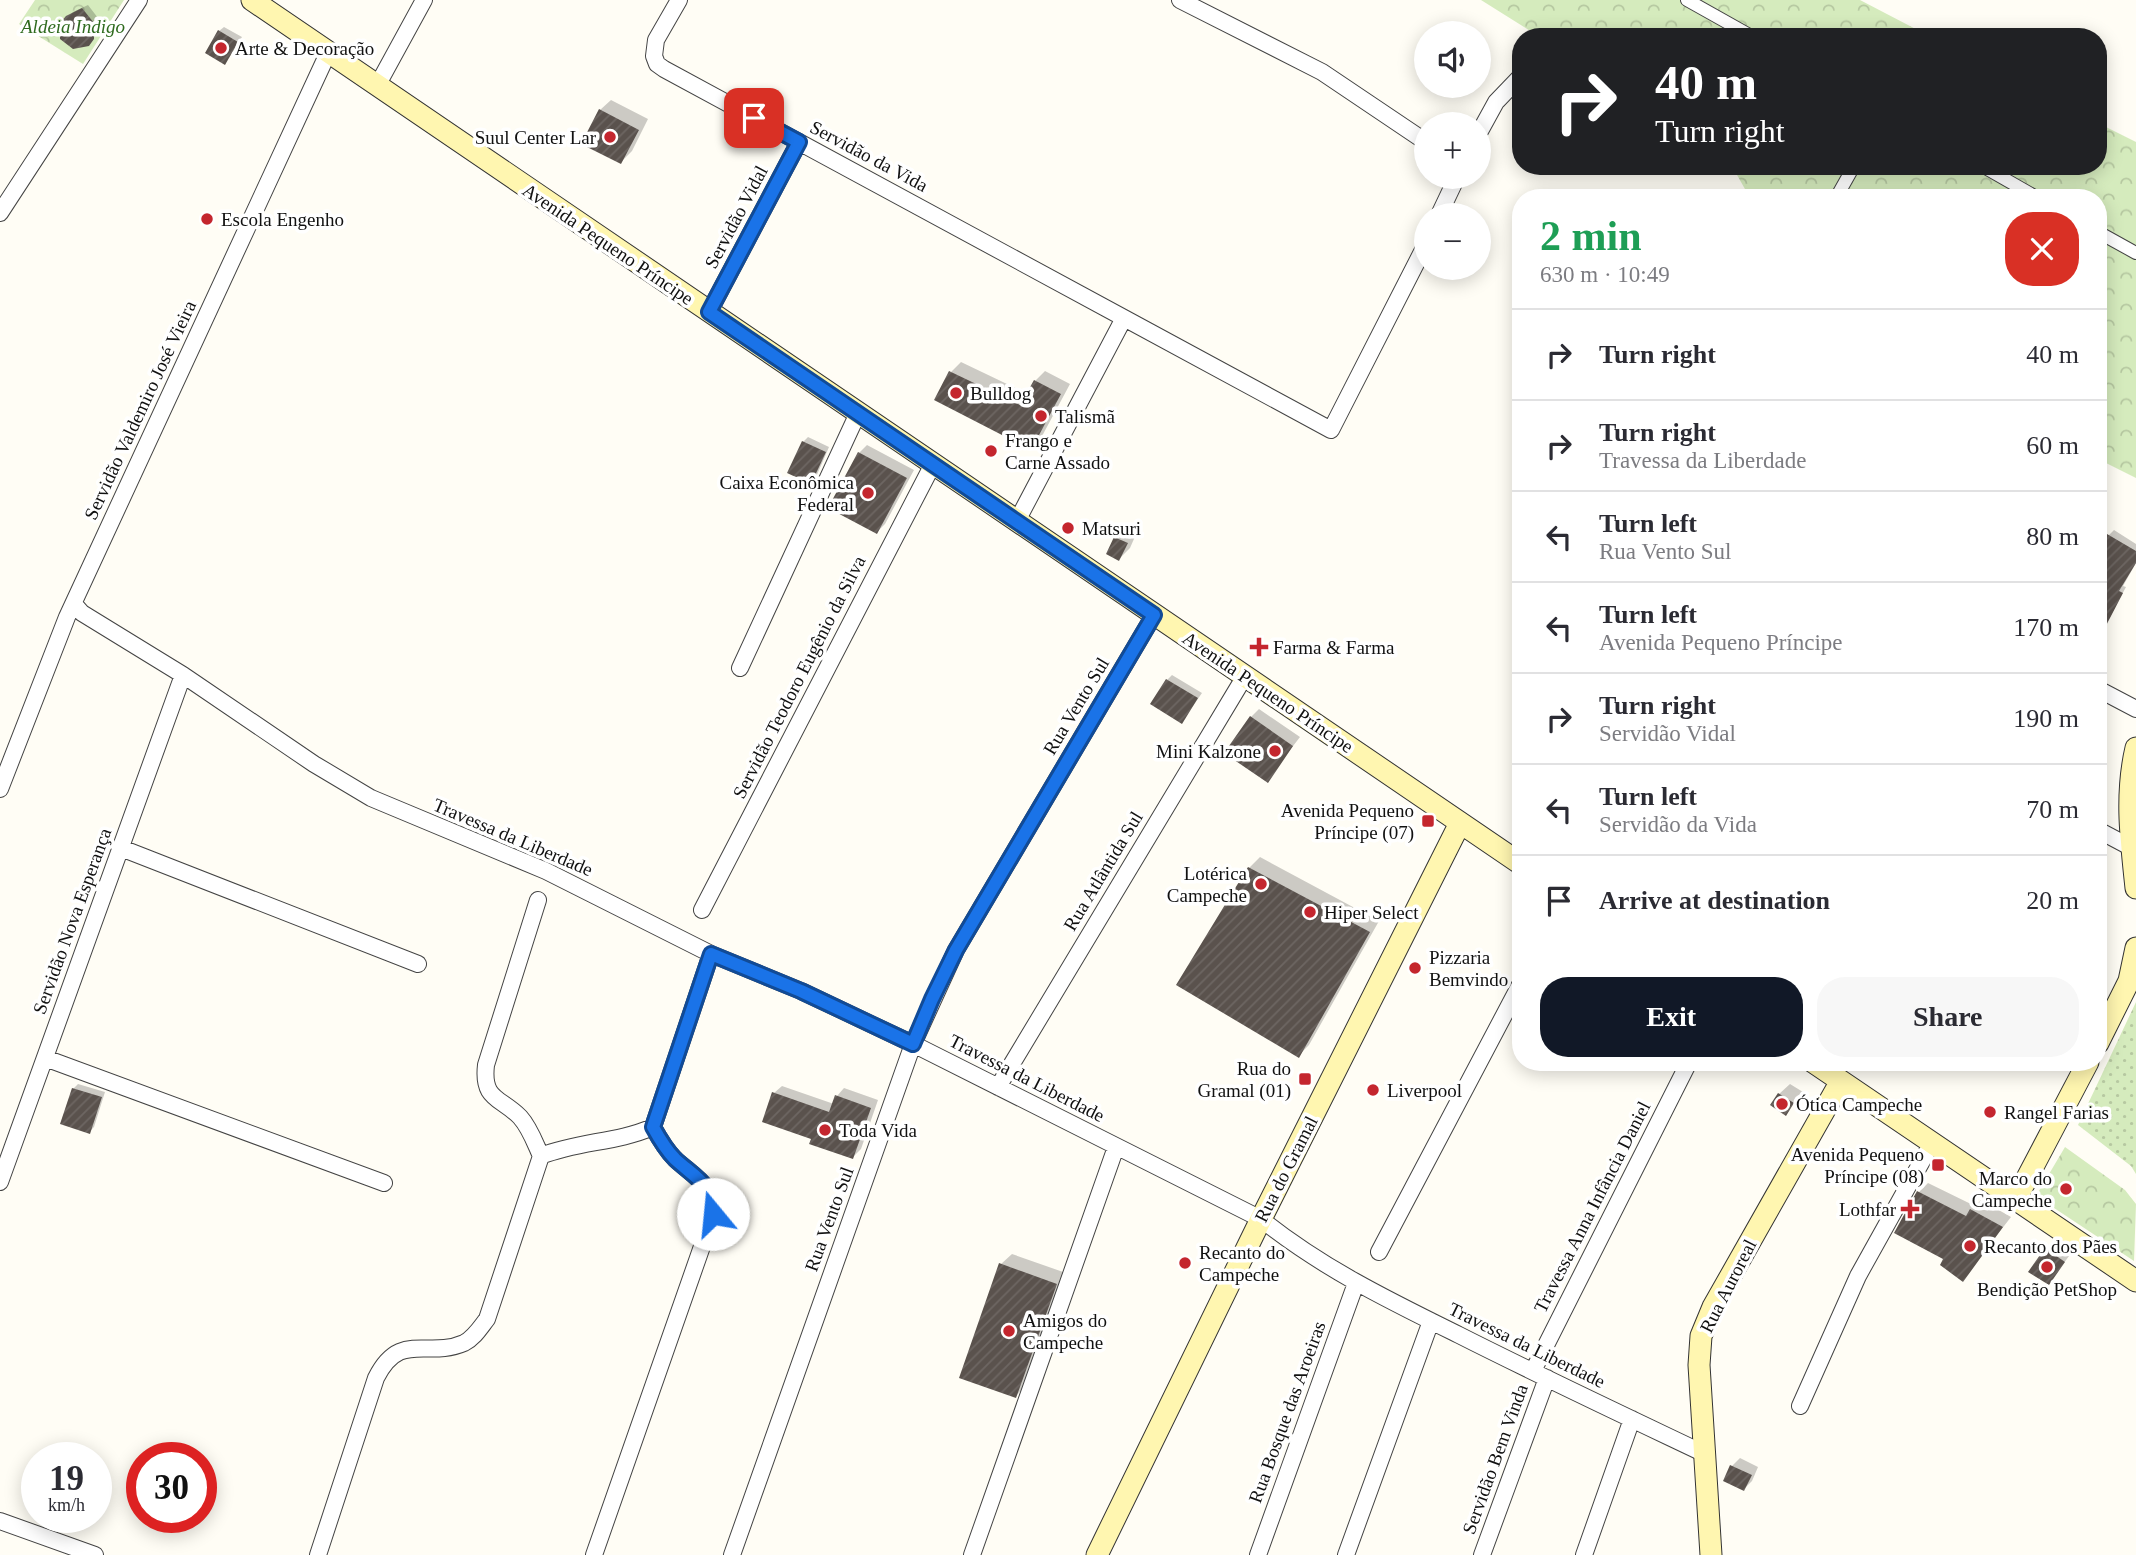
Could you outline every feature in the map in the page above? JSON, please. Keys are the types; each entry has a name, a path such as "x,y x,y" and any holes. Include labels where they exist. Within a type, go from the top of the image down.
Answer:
{"main road":[{"name":"Avenida Pequeno Príncipe","path":"252,0 1512,858"},
{"path":"2136,748 2129,789 2136,888"},
{"name":"Rua do Gramal","path":"1097,1555 1261,1219 1460,823"},
{"path":"2107,1025 2129,981 2136,948"},
{"path":"1826,1071 2136,1280"},
{"path":"2016,1199 2083,1071"},
{"name":"Rua Auroreal","path":"1712,1555 1699,1365 1700,1343 1705,1323 1841,1081"}],"street":[{"path":"0,213 139,0"},
{"path":"377,86 424,0"},
{"name":"Servidão da Vida","path":"679,0 656,40 654,55 657,64 1331,430 1414,267"},
{"path":"1181,0 1322,72 1414,134"},
{"path":"1687,0 1737,28"},
{"name":"Servidão Valdemiro José Vieira","path":"0,789 74,604 328,52"},
{"path":"1491,112 1512,85"},
{"name":"Servidão Vidal","path":"709,312 799,142"},
{"path":"1998,175 2022,189"},
{"path":"2107,237 2136,253"},
{"path":"1017,521 1124,318"},
{"path":"740,668 858,413"},
{"name":"Servidão Teodoro Eugênio da Silva","path":"702,910 933,464"},
{"name":"Travessa da Liberdade","path":"74,604 97,623 183,675 314,764 371,798 546,871 711,954 801,991 913,1044 1261,1219 1311,1257 1356,1283 1704,1454"},
{"name":"Rua Vento Sul","path":"732,1555 913,1044 932,999 956,950 1154,615"},
{"name":"Servidão Nova Esperança","path":"0,1182 183,675"},
{"name":"Rua Atlântida Sul","path":"998,1087 1245,676"},
{"path":"2107,694 2136,709"},
{"path":"2107,835 2132,848"},
{"path":"121,848 418,964"},
{"path":"318,1555 376,1378 385,1360 399,1352 452,1346 475,1335 486,1319 541,1156 519,1116 495,1100 485,1079 486,1065 538,900"},
{"path":"541,1156 579,1144 635,1135 653,1127 711,954"},
{"path":"1379,1252 1512,999"},
{"path":"45,1058 384,1183"},
{"name":"Travessa Anna Infância Daniel","path":"1540,1375 1685,1071"},
{"path":"594,1555 713,1214 714,1202 709,1189 674,1158 653,1127"},
{"path":"1800,1406 1858,1276 1932,1143"},
{"path":"972,1555 1116,1147"},
{"name":"Rua Bosque das Aroeiras","path":"1258,1555 1356,1283"},
{"path":"1346,1555 1431,1321"},
{"name":"Servidão Bem Vinda","path":"1482,1555 1540,1375"},
{"path":"1584,1555 1632,1419"},
{"path":"0,1521 95,1555"}],"green space":[{"name":"Aldeia Indigo","path":"35,0 124,0 83,64 19,24"},
{"path":"1481,0 1860,0 1914,28 1526,28"},
{"path":"2107,128 2136,142 2136,478 2107,464 2107,189 1745,189 1737,175 2107,175"},
{"path":"2136,1002 2136,1174 2131,1166 2078,1125 2103,1071 2107,1071 2107,1064"},
{"path":"2065,1147 2125,1190 2136,1204 2134,1261 2036,1196"}],"building":[{"path":"82,8 94,23 94,39 89,46 73,49 60,39 60,23 66,16"},
{"name":"Arte & Decoração","path":"218,30 238,42 225,65 205,53"},
{"name":"Suul Center Lar","path":"599,109 639,130 621,164 581,144"},
{"path":"949,371 1020,405 1034,380 1061,394 1031,450 934,400"},
{"path":"802,441 826,452 811,484 787,473"},
{"name":"Caixa Econômica Federal","path":"858,452 907,478 877,534 828,508"},
{"path":"2107,534 2136,551 2136,563 2119,591 2123,593 2107,624"},
{"path":"1114,537 1128,543 1119,561 1106,554"},
{"path":"1166,679 1198,698 1182,724 1150,704"},
{"path":"1250,716 1293,746 1268,783 1224,753"},
{"path":"1248,867 1370,932 1299,1058 1176,985"},
{"path":"72,1088 102,1097 90,1134 60,1124"},
{"name":"Toda Vida","path":"772,1092 829,1112 835,1095 871,1108 853,1159 809,1144 811,1139 762,1122"},
{"name":"Ótica Campeche","path":"1778,1093 1794,1103 1786,1116 1770,1105"},
{"path":"1917,1191 1966,1216 1970,1209 2003,1227 1963,1282 1940,1265 1943,1259 1894,1233"},
{"name":"Bendição PetShop","path":"2045,1248 2065,1262 2049,1285 2028,1272"},
{"name":"Amigos do Campeche","path":"999,1263 1057,1284 1016,1398 959,1378"},
{"path":"1730,1465 1752,1475 1744,1491 1723,1481"}],"place":[{"name":"Arte & Decoração","path":"221,48"},
{"name":"Suul Center Lar","path":"610,137"},
{"name":"Escola Engenho","path":"207,219"},
{"name":"Bulldog","path":"956,393"},
{"name":"Talismã","path":"1041,416"},
{"name":"Frango e Carne Assado","path":"991,451"},
{"name":"Caixa Econômica Federal","path":"868,493"},
{"name":"Matsuri","path":"1068,528"},
{"name":"Farma & Farma","path":"1259,647"},
{"name":"Mini Kalzone","path":"1275,751"},
{"name":"Avenida Pequeno Príncipe (07)","path":"1428,821"},
{"name":"Lotérica Campeche","path":"1261,884"},
{"name":"Hiper Select","path":"1310,912"},
{"name":"Pizzaria Bemvindo","path":"1415,968"},
{"name":"Rua do Gramal (01)","path":"1305,1079"},
{"name":"Liverpool","path":"1373,1090"},
{"name":"Ótica Campeche","path":"1782,1104"},
{"name":"Rangel Farias","path":"1990,1112"},
{"name":"Toda Vida","path":"825,1130"},
{"name":"Avenida Pequeno Príncipe (08)","path":"1938,1165"},
{"name":"Marco do Campeche","path":"2066,1189"},
{"name":"Lothfar","path":"1910,1209"},
{"name":"Recanto dos Pães","path":"1970,1246"},
{"name":"Recanto do Campeche","path":"1185,1263"},
{"name":"Bendição PetShop","path":"2047,1267"},
{"name":"Amigos do Campeche","path":"1009,1331"}],"route":[{"path":"713,1214 714,1202 709,1189 674,1158 653,1127 711,954 801,991 913,1044 956,950 1154,615 709,312 799,142 754,118"}]}
